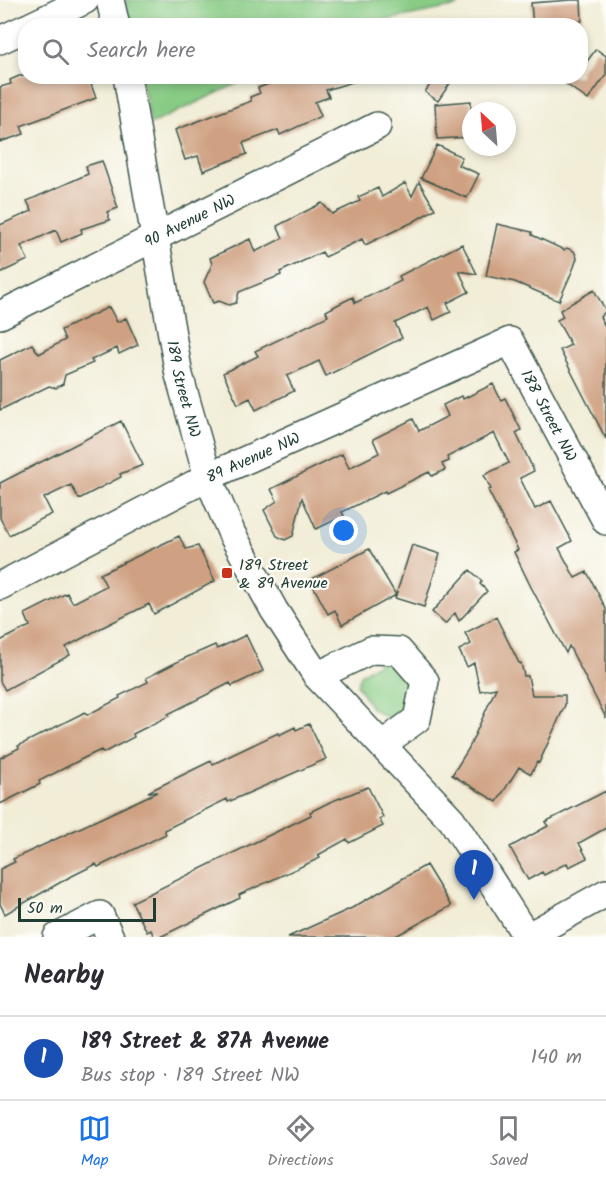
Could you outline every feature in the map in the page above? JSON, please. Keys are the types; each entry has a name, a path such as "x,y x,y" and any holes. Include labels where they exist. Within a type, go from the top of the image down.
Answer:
{"street":[{"path":"48,18 85,0"},
{"path":"110,0 114,18"},
{"path":"0,40 18,32"},
{"name":"189 Street NW","path":"128,84 179,375 208,477 252,572 317,676 384,744 452,820 527,937"},
{"name":"90 Avenue NW","path":"0,315 377,126"},
{"name":"89 Avenue NW","path":"0,586 208,477 510,341"},
{"name":"188 Street NW","path":"510,341 606,521"},
{"path":"317,676 371,650 399,651 425,681 417,719 384,744"},
{"path":"527,937 606,893"},
{"path":"57,937 100,915 110,937"}],"green space":[{"path":"125,0 455,0 458,6 397,18 129,18"},
{"path":"143,84 236,84 151,124"},
{"path":"387,658 416,686 414,703 391,720 371,708 357,685 361,674"}],"building":[{"path":"581,0 582,18 532,18 531,3"},
{"path":"596,49 606,56 606,75 588,100 566,84 588,84 588,60"},
{"path":"18,76 18,84 91,84 96,98 21,126 24,134 0,142 0,87 11,84 10,80"},
{"path":"269,84 346,84 326,90 329,97 315,102 321,116 280,135 278,130 243,143 247,154 203,171 198,156 185,160 175,130 251,101 250,97 260,93 258,88"},
{"path":"430,84 450,84 438,101 425,92"},
{"path":"471,101 462,102 462,138 437,139 435,104"},
{"path":"437,145 462,157 458,165 479,174 467,198 421,178"},
{"path":"102,161 118,208 107,212 110,220 81,229 82,233 61,242 56,230 21,246 28,260 0,273 0,225 32,211 27,201 88,174 86,166"},
{"path":"419,182 435,209 413,222 365,245 362,239 325,257 322,252 280,272 281,275 239,292 236,303 229,305 219,301 213,303 204,282 212,264 210,258 250,239 255,252 283,238 277,226 322,203 332,214 360,201 358,197 378,188 382,197 405,183 412,196"},
{"path":"497,224 532,232 532,235 564,250 567,248 574,251 577,258 559,301 515,282 486,276"},
{"path":"462,244 477,274 459,271 469,292 447,303 451,312 434,320 428,307 395,323 402,338 326,376 319,361 287,376 294,391 256,410 250,398 238,404 223,373 258,356 255,351 328,316 326,311 353,297 355,303 401,281 399,276"},
{"path":"594,290 606,311 600,317 606,328 606,439 560,350 571,345 557,320 563,317 560,310"},
{"path":"109,307 117,322 126,318 138,345 119,354 117,348 91,360 93,363 65,375 63,384 56,388 49,386 0,410 0,360 32,344 39,354 65,340 61,330"},
{"path":"493,384 501,400 505,398 521,430 516,433 534,471 520,478 535,509 551,501 572,541 559,548 575,578 587,572 606,609 606,718 569,646 566,653 531,587 514,552 518,550 488,490 491,489 484,475 509,463 494,433 447,457 449,461 442,464 445,470 432,476 429,472 386,493 385,491 342,512 344,516 316,529 302,498 293,536 285,540 277,536 264,510 277,501 271,489 342,454 349,468 379,453 373,439 413,419 419,431 448,416 443,405 461,396 463,399"},
{"path":"121,421 143,465 120,474 121,477 79,499 71,485 44,498 52,514 9,535 0,518 0,483"},
{"path":"179,536 186,549 198,546 215,581 154,614 149,604 101,628 66,647 70,655 5,690 0,681 0,641 30,626 25,614 67,593 72,602 75,602 106,586 100,574"},
{"path":"412,545 440,554 424,607 395,598"},
{"path":"369,549 396,595 342,625 335,610 328,614 310,580"},
{"path":"470,570 482,581 480,584 487,591 459,621 455,613 445,624 432,612"},
{"path":"496,617 521,663 524,676 528,676 532,695 565,695 565,705 539,763 537,762 531,774 519,767 497,802 452,775 469,748 496,688 480,691 474,663 467,667 459,650 471,644 465,633"},
{"path":"246,635 263,671 232,686 230,683 168,714 169,716 133,734 134,737 103,753 101,750 86,757 0,804 0,758 19,748 18,746 85,712 87,715 120,698 119,696 148,682 146,678 183,659 215,645 217,649"},
{"path":"309,724 326,759 228,802 227,799 164,830 166,834 98,867 96,864 5,914 0,904 0,869 15,862 13,859 157,792 148,792 211,761 213,764 278,733 279,735 295,727 296,730"},
{"path":"368,787 383,817 379,819 383,826 349,843 347,839 318,855 320,858 239,895 240,898 160,937 154,937 151,930 147,932 132,902 311,815 310,812 330,802"},
{"path":"606,791 606,828 579,843 587,858 569,867 567,863 544,875 542,872 528,880 510,847 548,826 545,822"},
{"path":"426,865 451,906 394,937 288,937 352,908"}],"place":[{"name":"189 Street & 89 Avenue","path":"227,573"},
{"name":"189 Street & 87A Avenue","path":"474,900"}]}
